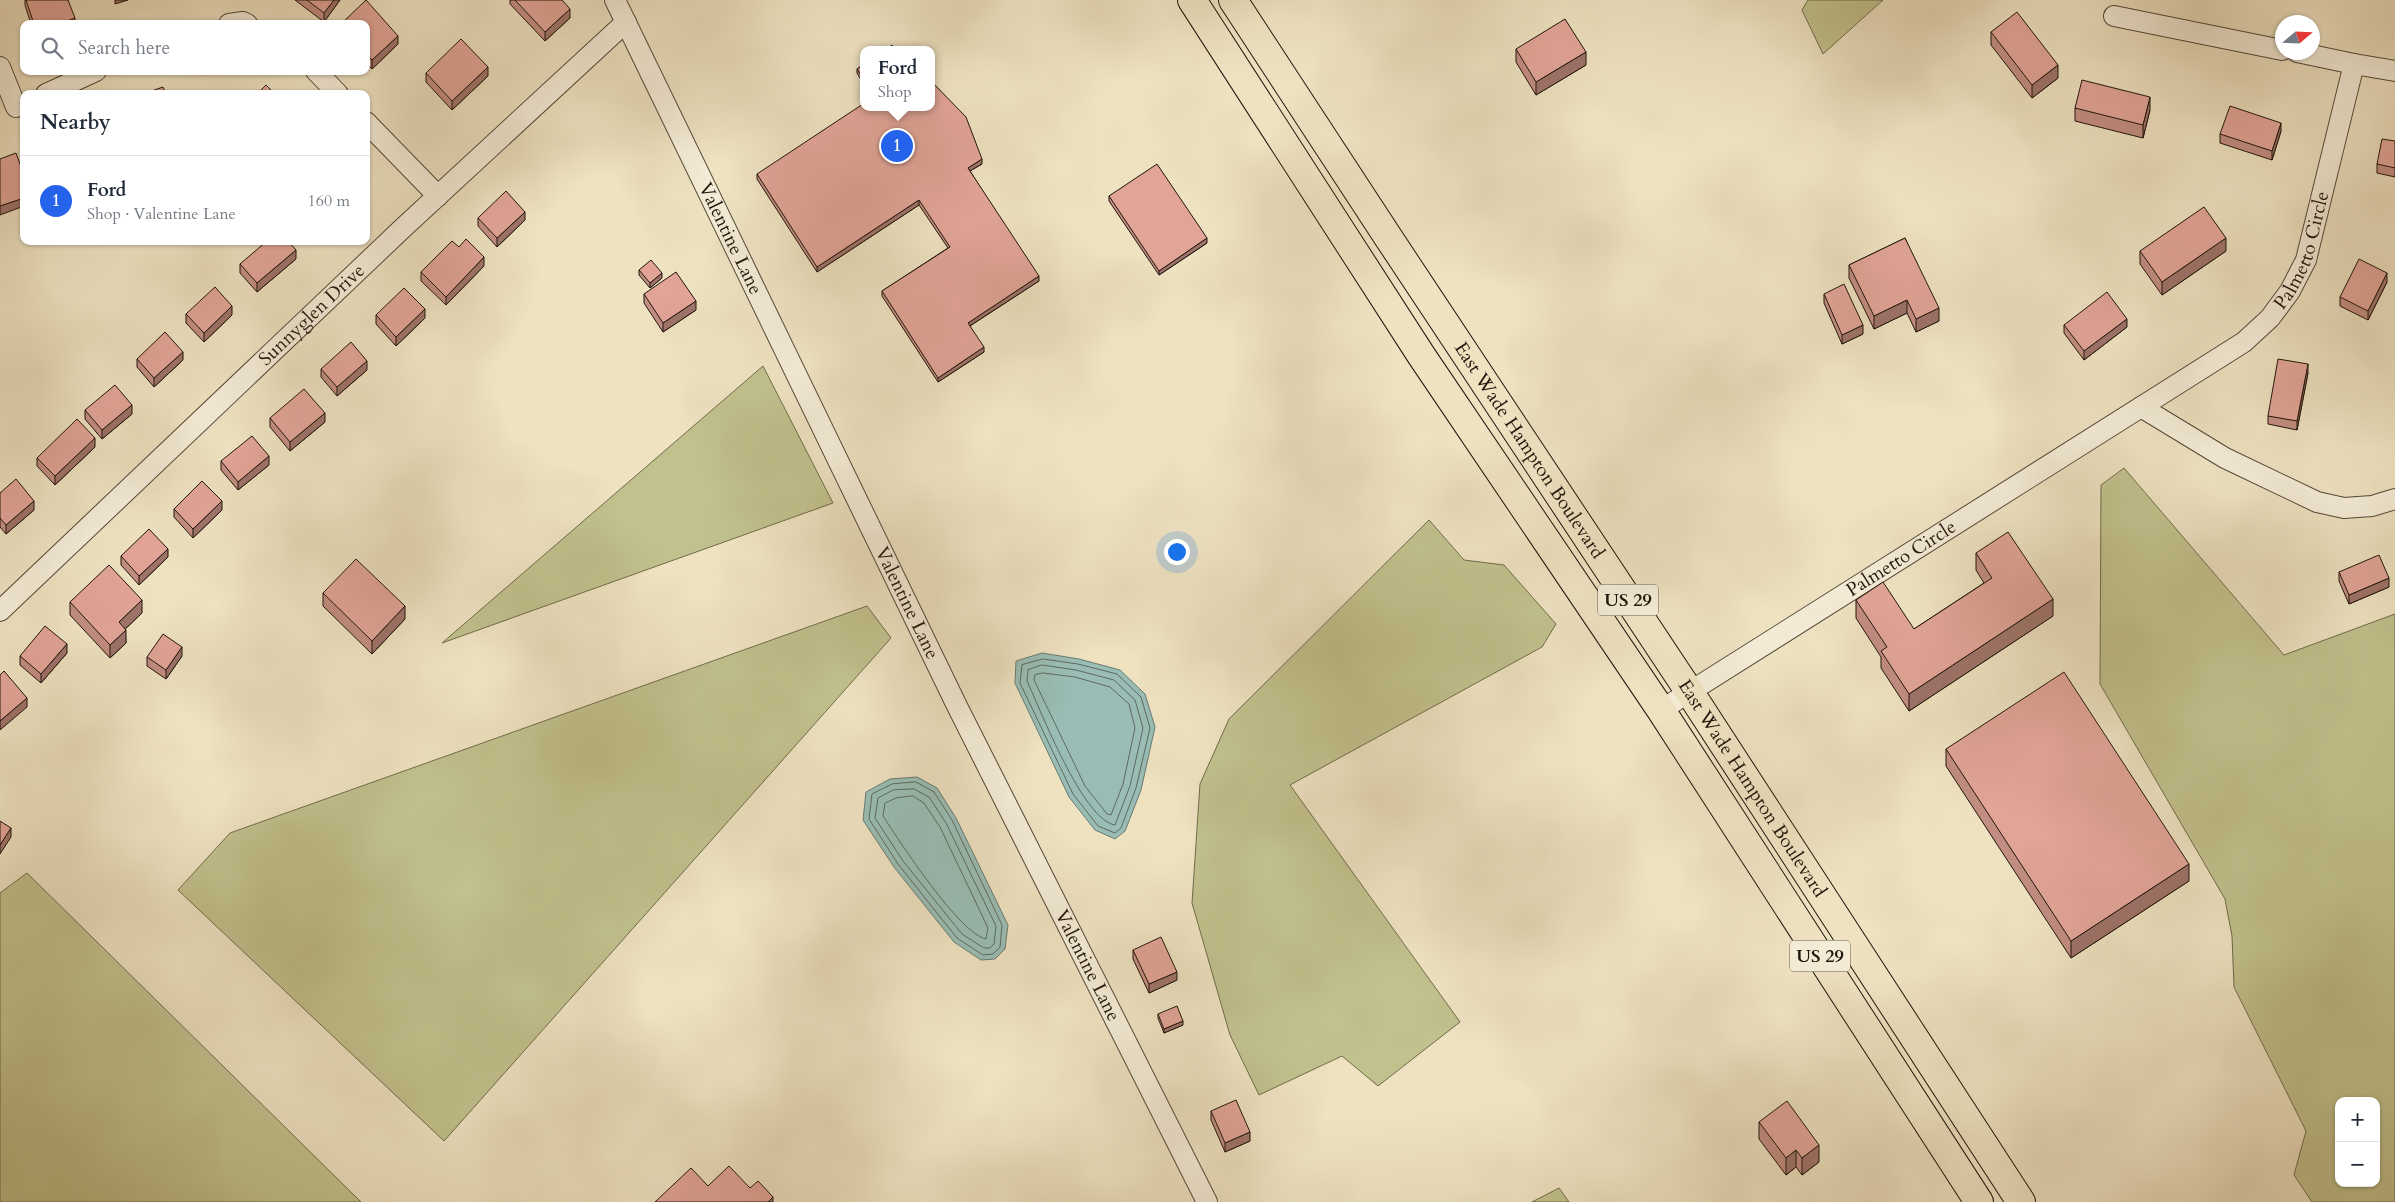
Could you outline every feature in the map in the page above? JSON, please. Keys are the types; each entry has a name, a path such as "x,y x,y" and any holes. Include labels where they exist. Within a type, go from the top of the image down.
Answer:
{"main road":[{"name":"East Wade Hampton Boulevard","path":"1192,0 1421,354 1662,710 1979,1202"},
{"name":"East Wade Hampton Boulevard","path":"1233,0 1382,229 1689,691 2021,1202"},
{"path":"1716,794 1744,776"},
{"path":"1802,928 1832,910"},
{"path":"1945,1150 1975,1132"}],"street":[{"name":"Valentine Lane","path":"615,0 957,706 1207,1202"},
{"path":"2114,16 2275,49"},
{"name":"Sunnyglen Drive","path":"0,610 438,196 626,22"},
{"path":"2320,57 2395,71"},
{"name":"Palmetto Circle","path":"1662,710 1689,691 2244,342 2270,318 2290,290 2306,260 2354,64"},
{"path":"0,67 13,109"},
{"path":"55,90 87,75"},
{"path":"320,75 334,90"},
{"path":"370,126 438,196"},
{"path":"2141,407 2225,458 2316,502 2344,508 2372,506 2395,498"}],"green space":[{"path":"1808,0 1883,0 1823,54 1802,10"},
{"path":"763,366 833,503 442,643"},
{"path":"2124,468 2284,655 2395,614 2395,1202 2312,1202 2294,1175 2306,1131 2234,987 2232,936 2225,899 2100,684 2101,485"},
{"path":"1429,520 1464,560 1504,565 1556,624 1542,647 1290,785 1460,1022 1378,1086 1342,1056 1259,1095 1230,1035 1192,903 1200,784 1229,719"},
{"path":"867,606 891,638 444,1141 178,890 230,833"},
{"path":"27,873 361,1202 0,1202 0,893"},
{"path":"1559,1188 1569,1202 1532,1202"}],"water":[{"path":"1042,653 1079,659 1120,670 1145,694 1155,727 1141,790 1125,831 1115,839 1095,830 1069,797 1015,683 1016,661"},
{"path":"917,777 937,788 956,818 1008,925 1005,949 995,959 981,960 954,942 894,867 863,820 866,792 890,779"}],"building":[{"path":"26,0 68,0 75,18 70,20 33,20"},
{"path":"307,0 334,0 324,13"},
{"path":"366,0 398,36 372,60 370,58 370,20 345,20"},
{"path":"515,0 562,0 570,9 545,32"},
{"path":"2017,12 2058,65 2032,85 1991,32"},
{"path":"1565,19 1586,52 1536,82 1516,49"},
{"path":"461,39 488,67 452,101 426,73"},
{"path":"2082,80 2150,97 2143,125 2075,108"},
{"path":"266,85 271,90 261,90"},
{"path":"935,85 966,117 982,159 968,168 1039,276 968,323 984,347 938,378 882,291 950,247 919,200 817,267 757,174 860,106 860,111 935,111"},
{"path":"2230,106 2281,123 2272,151 2220,134"},
{"path":"2382,139 2395,141 2395,168 2377,164"},
{"path":"16,153 20,164 20,199 0,206 0,159"},
{"path":"1157,164 1207,238 1159,271 1109,196"},
{"path":"506,191 525,212 497,238 478,218"},
{"path":"2204,207 2226,238 2162,282 2140,251"},
{"path":"1905,238 1939,308 1916,319 1907,300 1874,316 1849,265"},
{"path":"466,239 484,257 446,297 421,272 452,241 459,247"},
{"path":"262,245 292,245 296,250 257,283 240,264"},
{"path":"2359,259 2387,273 2368,311 2340,297"},
{"path":"651,260 662,273 650,283 639,270"},
{"path":"676,272 696,301 663,323 644,294"},
{"path":"1844,284 1863,325 1842,335 1824,294"},
{"path":"215,287 232,306 204,333 186,314"},
{"path":"404,288 425,309 396,337 376,315"},
{"path":"2107,292 2127,319 2084,351 2064,325"},
{"path":"165,332 183,352 154,378 137,359"},
{"path":"351,342 367,361 337,387 321,369"},
{"path":"2278,359 2308,364 2297,421 2268,416"},
{"path":"115,385 132,405 102,430 85,410"},
{"path":"304,389 325,413 290,442 270,418"},
{"path":"77,419 95,438 55,476 37,458"},
{"path":"252,436 269,456 238,482 221,461"},
{"path":"16,479 34,501 6,525 0,518 0,493"},
{"path":"202,481 222,501 193,529 174,509"},
{"path":"149,529 168,549 139,576 121,556"},
{"path":"2008,532 2053,599 1909,694 1881,651 1887,647 1856,600 1883,582 1914,629 1992,578 1976,553"},
{"path":"2379,555 2389,578 2349,595 2339,572"},
{"path":"356,559 405,606 372,641 323,593"},
{"path":"109,565 142,600 119,622 126,630 110,645 70,602"},
{"path":"45,626 67,644 41,674 20,656"},
{"path":"163,634 182,647 166,670 147,657"},
{"path":"4,671 27,698 0,721 0,675"},
{"path":"2064,672 2189,864 2071,941 1946,749"},
{"path":"0,821 11,828 0,845"},
{"path":"1161,937 1177,972 1149,984 1133,950"},
{"path":"1177,1006 1183,1021 1164,1029 1158,1014"},
{"path":"1236,1100 1250,1132 1225,1143 1211,1111"},
{"path":"1787,1101 1819,1145 1802,1158 1796,1150 1786,1158 1759,1122"},
{"path":"729,1166 750,1188 758,1181 773,1197 768,1202 655,1202 691,1168 708,1186"}],"place":[{"name":"Ford","path":"897,146"}]}
